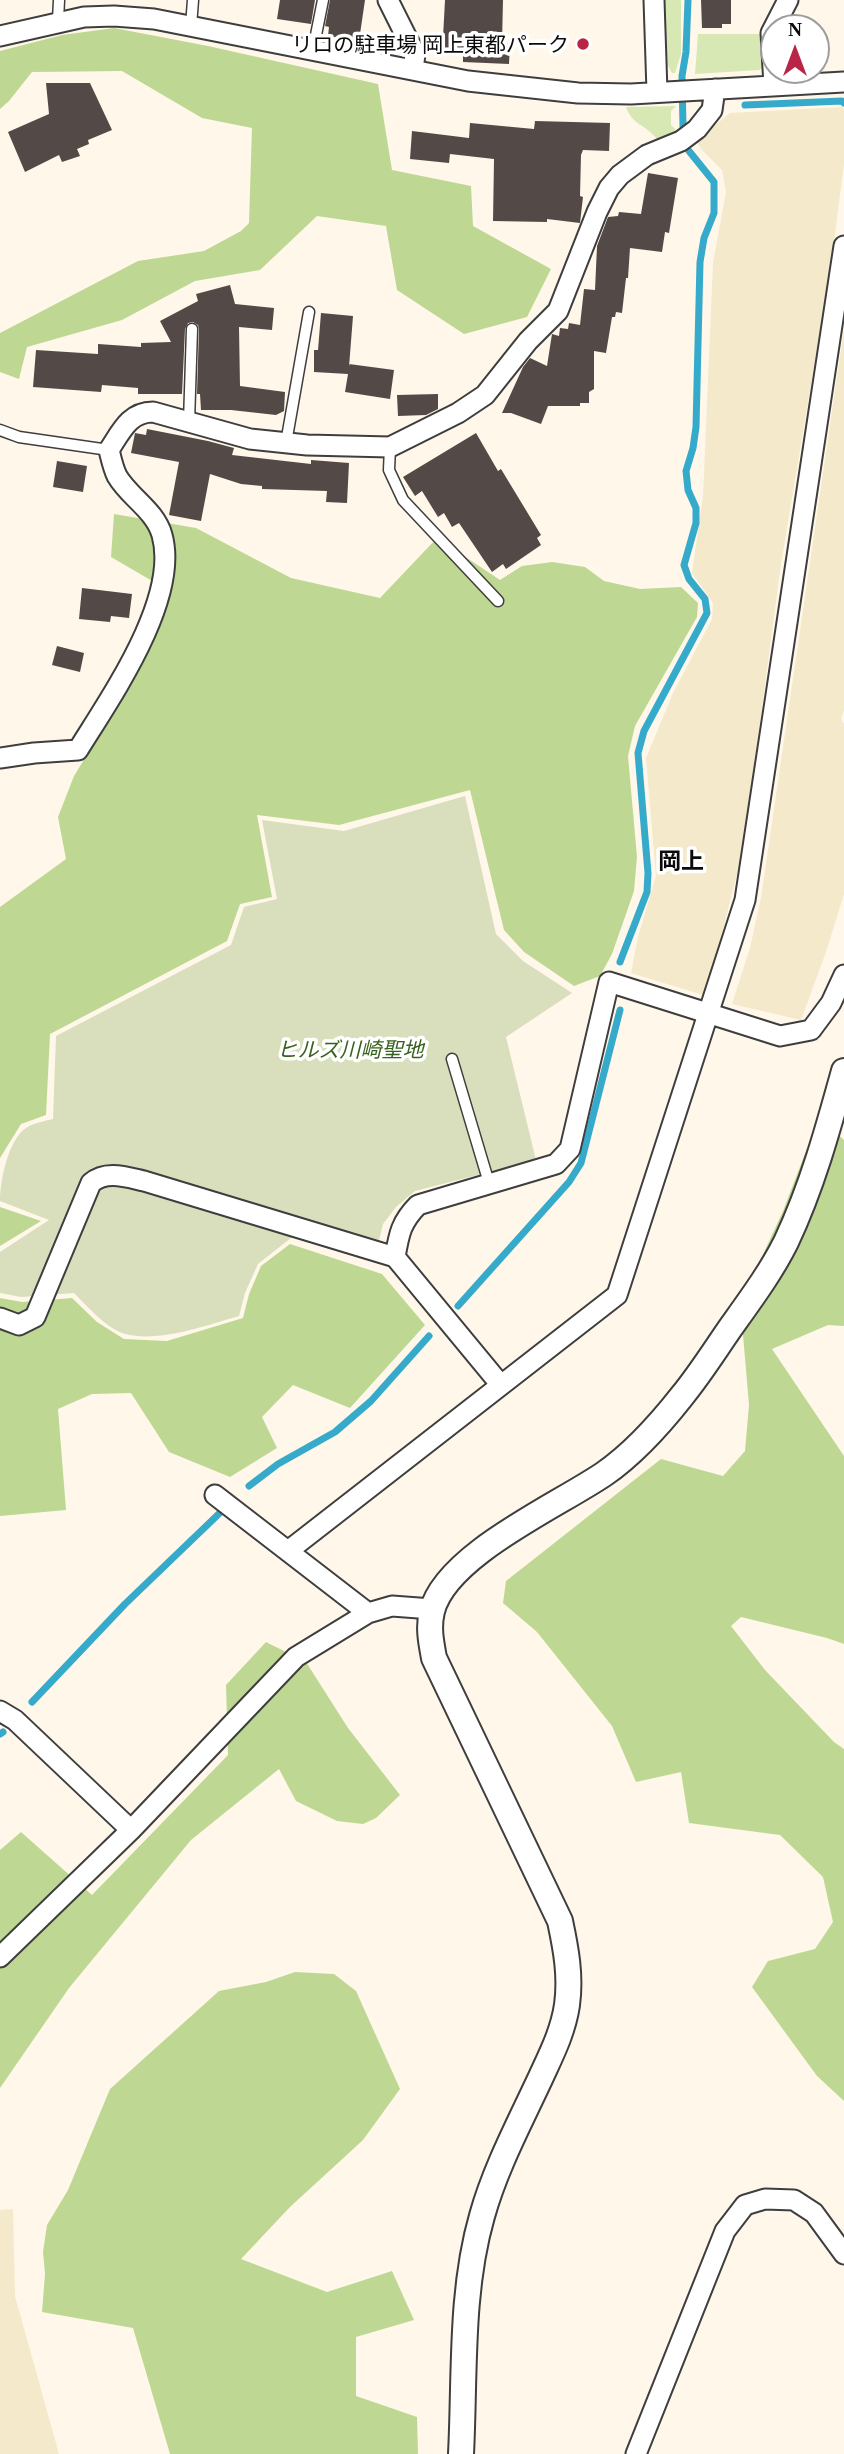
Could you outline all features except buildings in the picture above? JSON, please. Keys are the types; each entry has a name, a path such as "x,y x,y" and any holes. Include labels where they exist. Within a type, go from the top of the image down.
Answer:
{"street":[{"path":"388,0 415,54 413,70"},
{"path":"654,0 665,92"},
{"path":"774,86 771,33 788,0"},
{"path":"0,36 58,21 114,16 155,19 413,70 522,88 578,93 665,92 844,82"},
{"path":"0,758 78,750 124,675 144,636 163,571 162,535 156,523 117,476 109,450 132,416 153,412 250,439 390,447 458,413 485,395 528,341 558,312 609,188 620,175 647,155 681,141 697,130 712,110 715,89"},
{"path":"288,1551 617,1295 745,900 844,246"},
{"path":"395,1257 398,1235 405,1218 418,1205 556,1164 570,1149 609,982 780,1037 811,1030 831,1003 844,975"},
{"path":"461,2454 472,2260 482,2216 495,2178 561,2033 567,2006 569,1977 560,1921 434,1658 429,1633 432,1609 459,1568 480,1551 606,1473 661,1422 683,1395 766,1276 785,1244 820,1154 844,1071"},
{"path":"0,1318 19,1325 35,1317 91,1183 99,1176 114,1175 145,1181 395,1257 500,1384"},
{"path":"215,1495 368,1613"},
{"path":"0,1957 131,1830 296,1657 368,1613 392,1606 432,1609"},
{"path":"0,1711 15,1720 131,1830"},
{"path":"636,2454 724,2231 745,2205 765,2199 793,2200 814,2213 844,2254"}],"lane":[{"path":"58,21 59,0"},
{"path":"191,26 193,0"},
{"path":"313,50 323,0"},
{"path":"286,443 309,312"},
{"path":"189,422 192,329"},
{"path":"0,430 19,437 109,450"},
{"path":"390,447 389,470 403,500 498,601"},
{"path":"452,1059 489,1183"}],"shaded area":[{"path":"842,107 844,164 831,264 781,564 743,850 706,996 631,973 638,937 656,876 646,758 673,693 712,619 713,603 692,573 703,496 713,263 726,192 722,170 696,141 730,113"},
{"path":"844,329 844,710 841,719 844,724 844,894 801,1020 732,1004 750,948 761,898"},
{"path":"13,2209 15,2296 59,2454 0,2454 0,2210"}],"green space":[{"path":"664,0 681,0 681,54 675,73 672,73 667,64"},
{"path":"114,28 378,84 392,170 471,186 473,226 551,269 527,317 464,334 397,290 386,226 317,216 260,270 195,281 122,320 27,347 19,379 0,372 0,333 138,261 204,251 241,231 249,223 252,128 202,118 122,71 32,72 0,109 0,51 62,35"},
{"path":"698,34 760,34 760,70 695,74"},
{"path":"676,106 671,111 671,125 676,130 657,139 632,118 626,107"},
{"path":"114,514 196,528 291,578 380,598 437,538 500,580 522,566 552,562 585,567 604,581 640,589 681,587 698,603 697,617 635,726 628,756 637,857 634,891 612,954 600,976 574,986 524,952 504,930 470,790 339,825 257,815 272,897 240,904 227,941 50,1034 46,1115 21,1124 0,1158 0,907 66,859 58,817 74,776 122,697 166,589 111,557"},
{"name":"ヒルズ川崎聖地","path":"465,796 496,934 523,961 572,993 506,1037 536,1160 415,1191 396,1207 383,1224 379,1240 310,1223 258,1264 245,1293 239,1316 198,1328 168,1335 125,1334 104,1322 74,1293 21,1297 0,1293 0,1252 49,1220 0,1201 3,1172 14,1142 29,1126 53,1119 56,1036 231,945 244,907 277,899 262,820 344,831"},
{"path":"819,1117 844,1140 844,1326 828,1325 772,1349 844,1456 844,1644 741,1617 731,1626 765,1670 834,1742 844,1749 844,2101 817,2076 752,1987 768,1961 815,1949 833,1922 823,1877 780,1835 689,1823 681,1772 636,1782 612,1726 537,1632 503,1603 506,1581 661,1459 723,1476 745,1451 749,1405 742,1323 754,1274 783,1211"},
{"path":"0,1207 41,1221 0,1246"},
{"path":"290,1244 382,1274 425,1325 350,1408 293,1385 262,1417 277,1448 230,1477 169,1452 131,1393 92,1394 58,1409 66,1510 0,1516 0,1298 22,1302 72,1298 97,1322 124,1339 167,1341 243,1318 249,1294 261,1266"},
{"path":"266,1642 306,1662 348,1728 400,1795 376,1818 363,1824 337,1821 296,1801 279,1769 191,1840 69,1988 0,2088 0,1850 21,1832 92,1895 228,1755 226,1685"},
{"path":"295,1972 334,1974 356,1991 400,2089 363,2140 290,2207 241,2259 327,2292 392,2271 414,2320 356,2337 356,2396 417,2417 418,2454 170,2454 133,2328 42,2312 45,2274 43,2252 47,2225 68,2190 110,2089 219,1991 266,1982"}],"waterway":[{"path":"683,127 682,76 688,0"},
{"path":"745,105 844,103"},
{"path":"620,962 647,892 648,873 638,753 644,731 707,613 705,599 689,579 684,565 696,523 696,508 688,490 686,471 696,427 700,262 704,238 714,213 714,182 689,151"},
{"path":"458,1306 569,1182 581,1163 620,1010"},
{"path":"249,1486 278,1464 335,1432 371,1401 429,1336"},
{"path":"32,1702 125,1604 226,1507"}],"place":[{"name":"リロの駐車場 岡上東都パーク","path":"583,44"}],"district":[{"name":"岡上","path":"681,860"}]}
